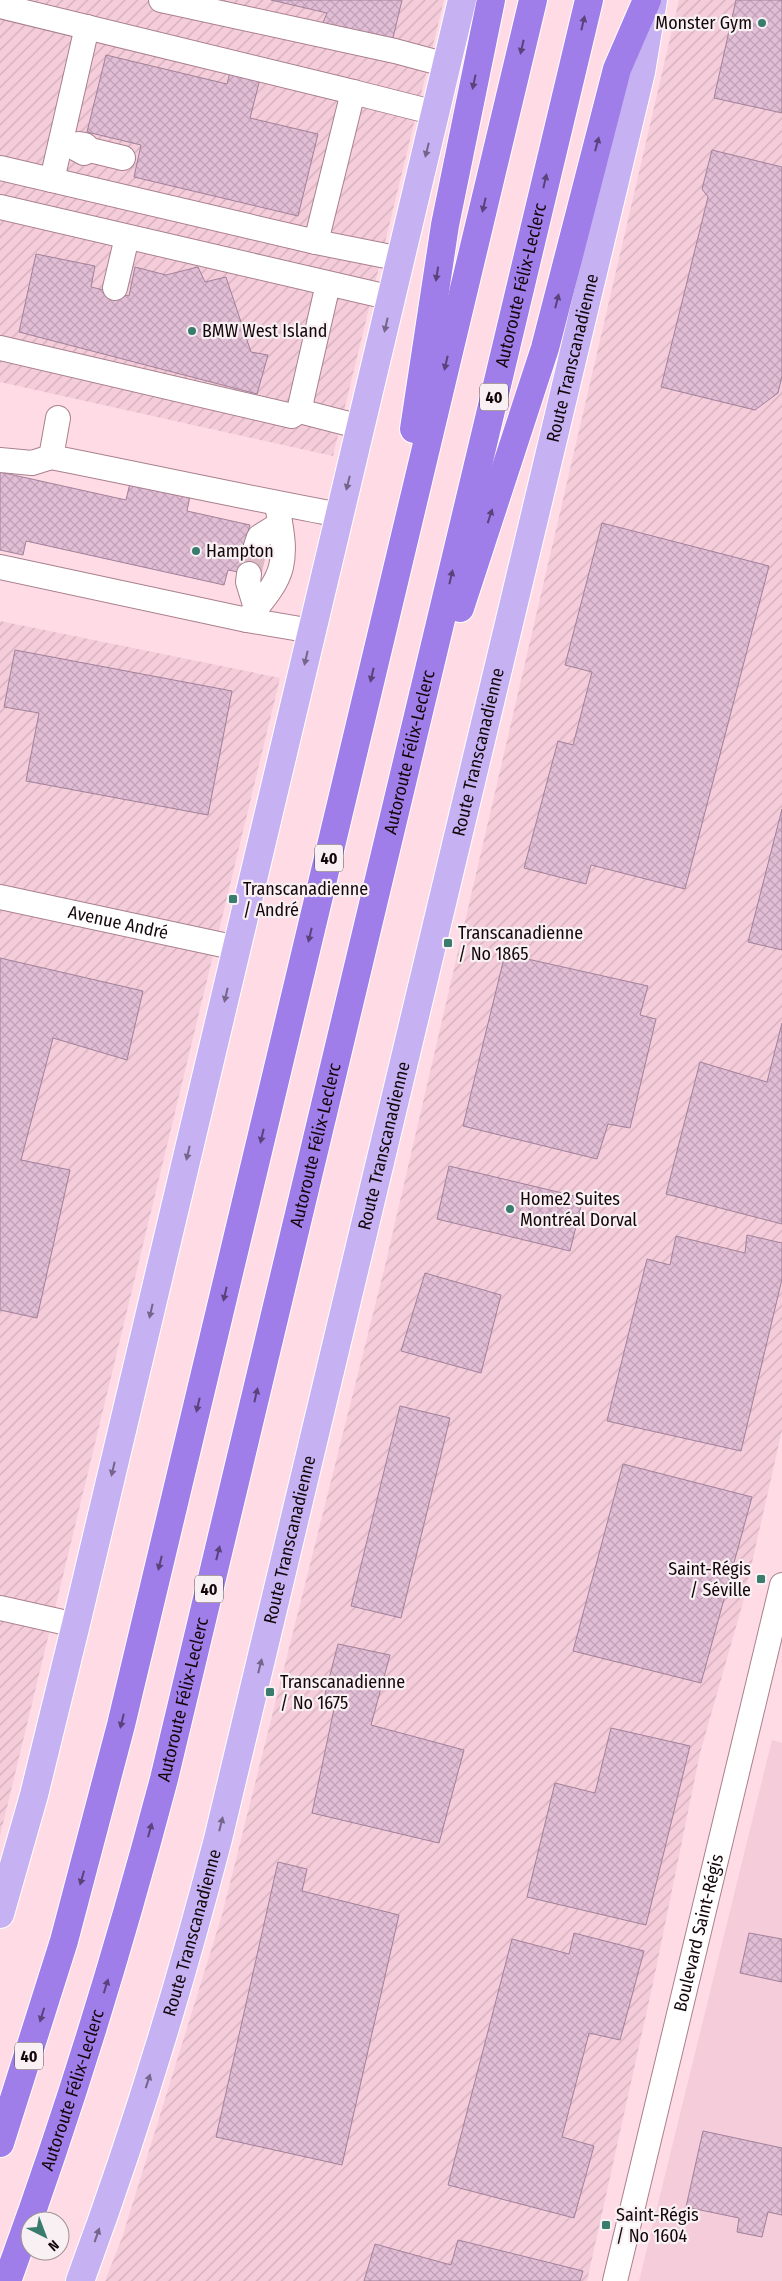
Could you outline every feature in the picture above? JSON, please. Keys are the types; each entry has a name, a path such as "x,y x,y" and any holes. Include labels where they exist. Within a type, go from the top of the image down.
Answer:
{"highway":[{"path":"384,628 445,225 491,0"},
{"name":"40","path":"0,2143 61,1950 119,1734 533,0"},
{"name":"Autoroute Félix-Leclerc","path":"7,2281 49,2165 94,2027 161,1787 589,0"},
{"path":"399,795 545,348 617,69 647,0"}],"main road":[{"path":"0,1914 34,1795 76,1624 462,0"},
{"name":"Route Transcanadienne","path":"80,2281 153,2067 218,1839 641,72 653,0"}],"street":[{"path":"161,0 395,51 447,65"},
{"path":"0,6 436,113"},
{"path":"52,180 75,147 87,27"},
{"path":"316,242 353,92"},
{"path":"75,147 123,158"},
{"path":"0,168 316,242 401,259"},
{"path":"0,207 392,298"},
{"path":"115,288 127,237"},
{"path":"0,348 292,416 298,411 328,284"},
{"path":"298,411 361,427"},
{"path":"51,457 58,418"},
{"path":"0,460 32,463 51,457 231,493 278,514 340,515"},
{"path":"256,546 259,537 278,514"},
{"path":"252,614 273,585 281,567 283,541 278,514"},
{"path":"0,567 252,614 312,631"},
{"path":"249,574 248,582 252,614"},
{"name":"Avenue André","path":"0,897 237,948"},
{"name":"Boulevard Saint-Régis","path":"615,2281 777,1628 782,1585"},
{"path":"0,1608 76,1624"}],"shaded area":[{"path":"0,0 444,0 333,456 0,382"},
{"path":"679,0 782,0 782,1430 743,1602 700,1753 653,1983 587,2281 105,2281 122,2238 222,1915 385,1266"},
{"path":"0,621 280,678 0,1836"},
{"path":"772,1740 782,1743 782,2281 639,2281"}],"building":[{"path":"271,0 402,0 392,42 321,27 327,13"},
{"path":"736,0 782,0 782,113 714,98"},
{"path":"106,55 227,84 232,64 262,71 250,118 318,134 298,216 134,177 141,145 87,132"},
{"path":"712,150 782,167 782,376 778,393 755,410 661,387 708,197 702,189"},
{"path":"36,254 95,266 91,287 129,296 135,267 166,275 198,267 205,282 226,277 251,352 268,355 257,394 19,332"},
{"path":"0,472 126,500 130,483 190,496 187,511 250,525 245,543 260,547 254,575 228,570 224,585 26,541 23,555 0,550"},
{"path":"602,523 769,566 685,889 591,865 586,884 524,868 558,741 573,745 592,672 565,665"},
{"path":"15,650 232,691 208,815 26,781 39,713 4,707"},
{"path":"782,809 782,950 748,942"},
{"path":"505,954 648,986 640,1015 656,1019 630,1128 608,1124 597,1159 463,1126"},
{"path":"0,958 143,991 127,1060 53,1038 21,1160 70,1170 37,1318 0,1310"},
{"path":"782,1023 782,1224 666,1194 700,1062 767,1082"},
{"name":"Home2 Suites Montréal Dorval","path":"449,1166 583,1198 570,1251 437,1219"},
{"path":"747,1235 782,1243 782,1279 741,1451 607,1421 647,1259 670,1265 676,1236 745,1253"},
{"path":"425,1273 501,1295 481,1373 401,1351"},
{"path":"400,1406 450,1418 401,1618 351,1606"},
{"path":"623,1464 752,1497 701,1683 573,1651"},
{"path":"338,1644 390,1655 371,1725 464,1750 439,1843 312,1813 334,1709 322,1706"},
{"path":"611,1728 690,1746 646,1925 527,1897 555,1783 595,1793"},
{"path":"278,1862 307,1869 302,1891 399,1915 342,2165 216,2137"},
{"path":"574,1933 644,1951 620,2040 589,2033 562,2137 594,2146 574,2218 448,2185 512,1939 569,1954"},
{"path":"749,1933 782,1939 782,1982 740,1973"},
{"path":"703,2131 782,2148 782,2215 768,2212 762,2237 737,2232 739,2218 686,2207"},
{"path":"458,2240 583,2271 580,2281 364,2281 375,2244 451,2265"}],"tunnel":[{"path":"249,574 256,546"}],"place":[{"name":"Monster Gym","path":"762,23"},
{"name":"BMW West Island","path":"192,331"},
{"name":"Hampton","path":"196,551"},
{"name":"Transcanadienne / André","path":"233,899"},
{"name":"Transcanadienne / No 1865","path":"448,943"},
{"name":"Home2 Suites Montréal Dorval","path":"510,1209"},
{"name":"Saint-Régis / Séville","path":"761,1579"},
{"name":"Transcanadienne / No 1675","path":"270,1692"},
{"name":"Saint-Régis / No 1604","path":"606,2225"}]}
